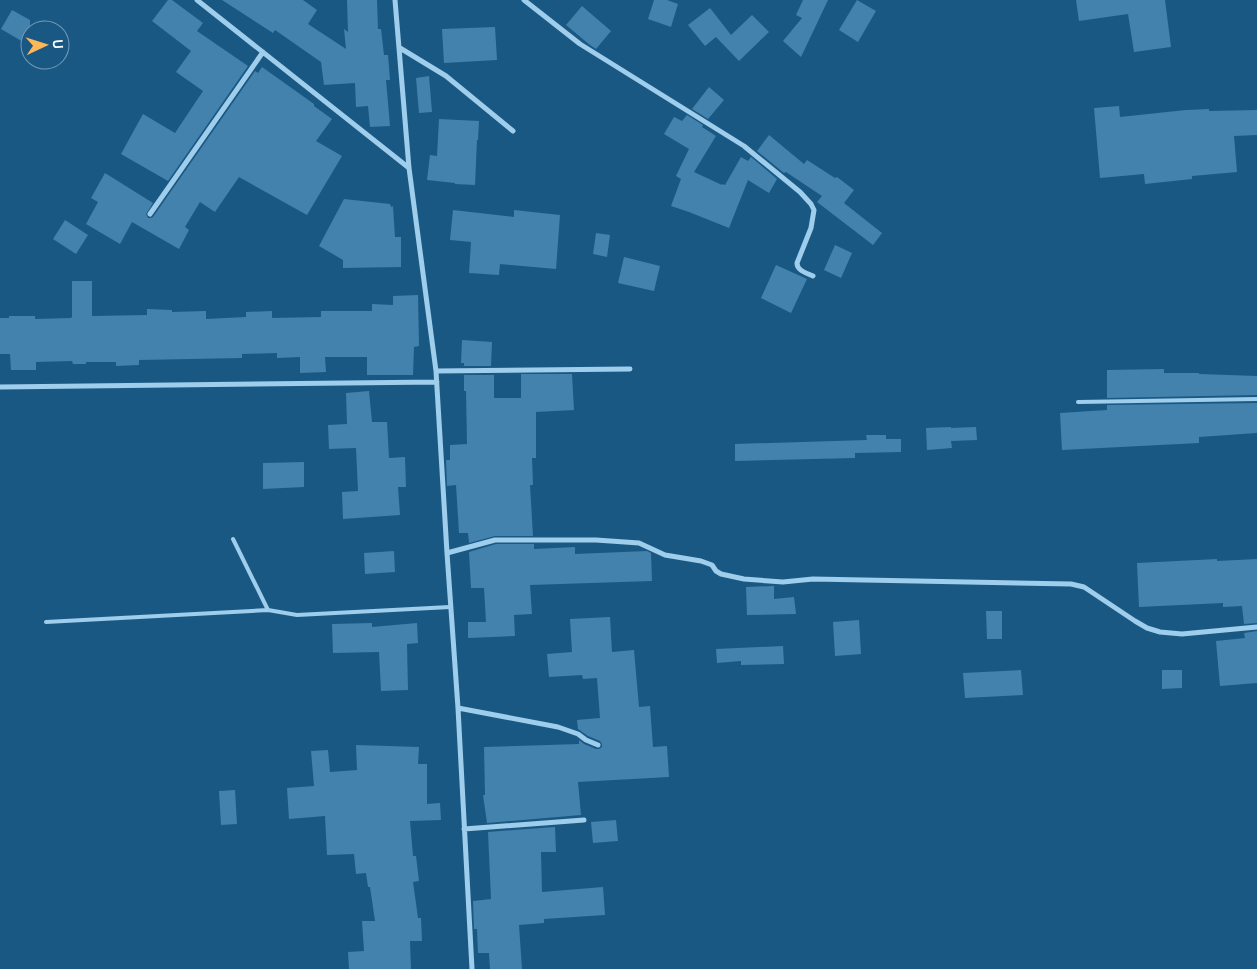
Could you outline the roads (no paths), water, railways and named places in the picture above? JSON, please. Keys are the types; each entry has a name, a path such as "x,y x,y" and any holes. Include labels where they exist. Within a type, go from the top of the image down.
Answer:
{"street":[{"path":"197,0 410,168"},
{"path":"396,0 410,168 437,382 458,708 472,969"},
{"path":"524,0 580,44 744,146 800,192 814,210 797,266 800,270 813,276"},
{"path":"400,48 446,76 513,131"},
{"path":"150,214 263,52"},
{"path":"436,370 630,369"},
{"path":"0,387 437,382"},
{"path":"447,554 495,540 596,540 639,543 665,555 701,561 712,565 721,574 744,579 783,582 813,579 1071,584 1084,587 1135,621 1147,628 1160,632 1182,634 1257,628"},
{"path":"458,708 558,727 578,734 598,745"},
{"path":"464,829 584,820"}],"lane":[{"path":"1078,402 1257,399"},
{"path":"233,539 268,610"},
{"path":"46,622 268,610 297,615 450,607"}]}
